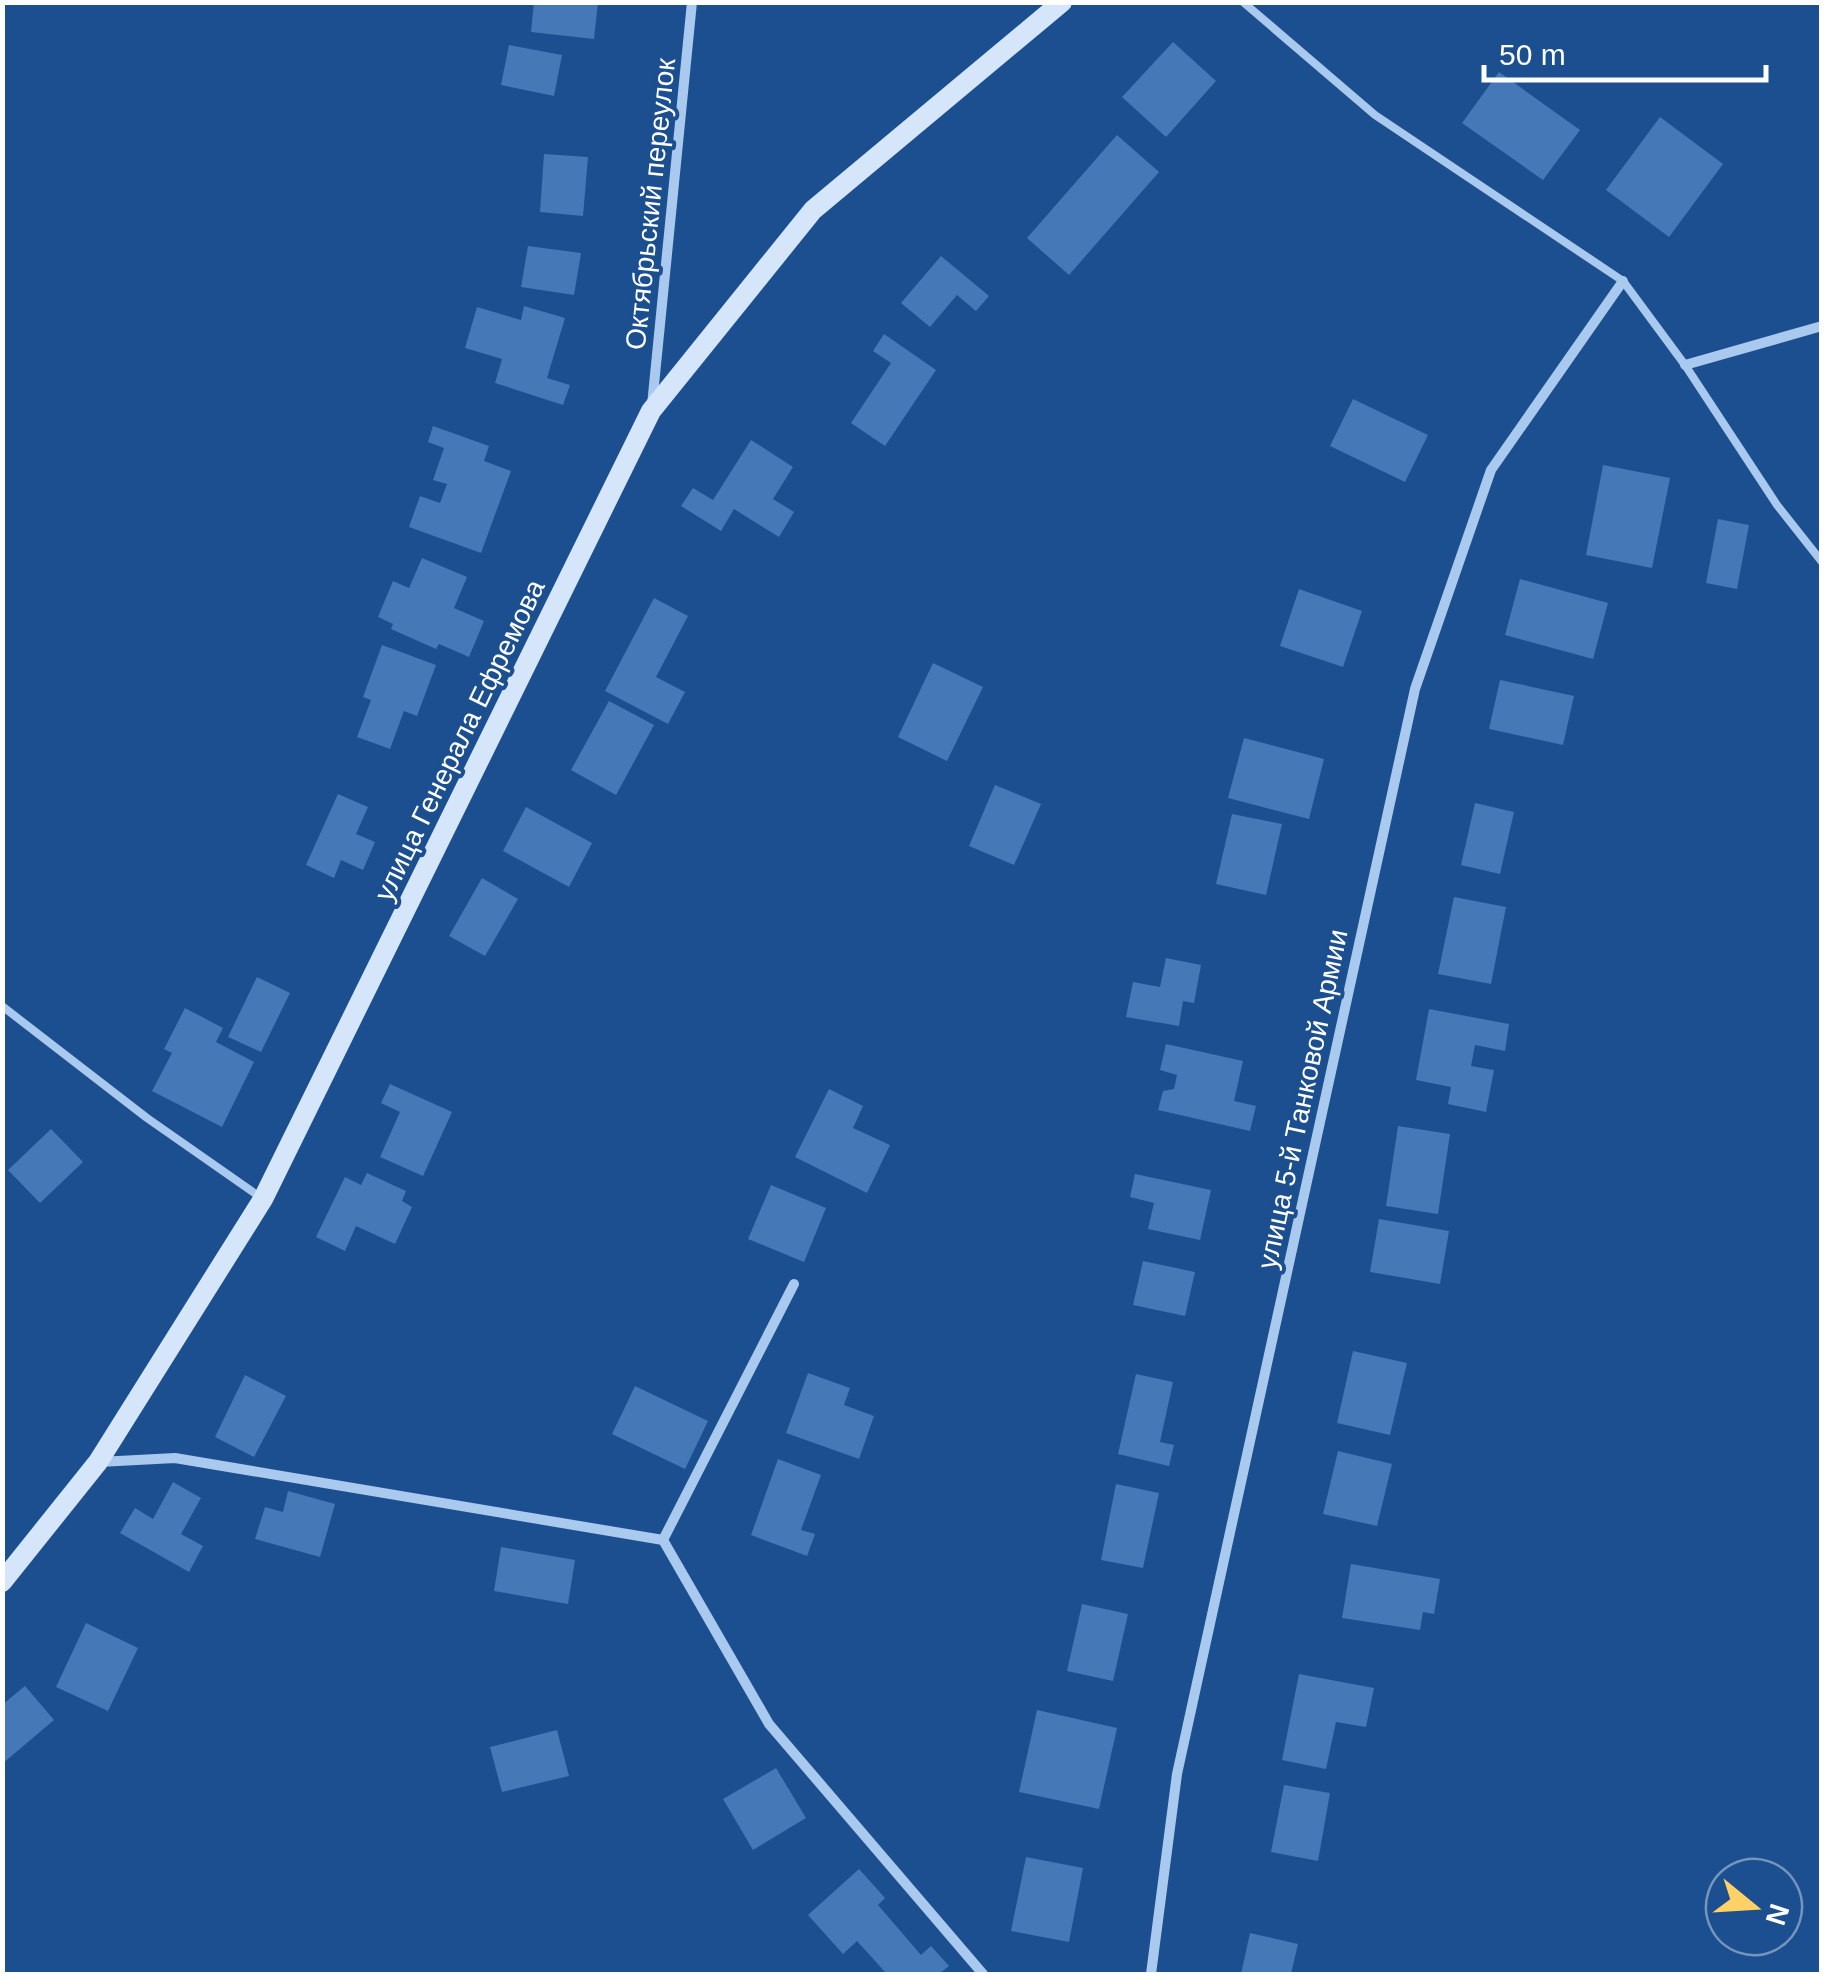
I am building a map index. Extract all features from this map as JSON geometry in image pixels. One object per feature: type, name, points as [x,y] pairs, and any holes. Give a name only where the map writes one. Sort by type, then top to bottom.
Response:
[{"type":"street","name":"Октябрьский переулок","points":[[651,411],[692,2]]},
{"type":"street","name":"улица Генерала Ефремова","points":[[2,1582],[98,1462],[264,1199],[651,411],[813,210],[1062,2]]},
{"type":"street","name":"улица 5-й Танковой Армии","points":[[1151,1974],[1177,1774],[1415,688],[1491,470],[1623,280]]},
{"type":"street","points":[[1684,365],[1822,326]]},
{"type":"street","points":[[662,1540],[794,1284]]},
{"type":"street","points":[[98,1462],[175,1458],[662,1540]]},
{"type":"street","points":[[662,1540],[769,1724],[982,1974]]},
{"type":"lane","points":[[1243,2],[1375,115],[1623,280],[1777,505],[1822,562]]},
{"type":"lane","points":[[2,1006],[148,1118],[264,1199]]},
{"type":"building","points":[[534,2],[598,2],[594,39],[531,32]]},
{"type":"building","points":[[1173,42],[1216,81],[1166,137],[1122,97]]},
{"type":"building","points":[[509,45],[562,55],[554,96],[501,85]]},
{"type":"building","points":[[1499,72],[1580,130],[1543,180],[1462,123]]},
{"type":"building","points":[[1660,117],[1723,164],[1669,237],[1606,190]]},
{"type":"building","points":[[1117,135],[1159,172],[1069,275],[1027,238]]},
{"type":"building","points":[[544,154],[588,157],[583,216],[540,212]]},
{"type":"building","points":[[528,246],[581,253],[574,295],[521,287]]},
{"type":"building","points":[[941,256],[989,296],[976,311],[957,295],[930,327],[901,303]]},
{"type":"building","points":[[524,306],[565,318],[547,378],[570,385],[563,405],[495,383],[502,359],[465,348],[477,307],[521,320]]},
{"type":"building","points":[[884,334],[936,370],[885,446],[851,423],[891,363],[873,351]]},
{"type":"building","points":[[1353,399],[1428,435],[1405,482],[1330,446]]},
{"type":"building","points":[[433,426],[489,446],[484,461],[511,471],[481,553],[409,527],[420,496],[440,503],[447,484],[433,480],[444,448],[428,442]]},
{"type":"building","points":[[751,440],[793,467],[773,499],[794,512],[779,537],[734,509],[721,531],[681,506],[693,488],[713,500]]},
{"type":"building","points":[[1603,465],[1670,478],[1652,568],[1586,555]]},
{"type":"building","points":[[1718,519],[1749,525],[1737,589],[1706,583]]},
{"type":"building","points":[[422,558],[467,577],[454,608],[484,621],[469,657],[439,644],[436,649],[391,629],[393,624],[378,617],[393,581],[409,588]]},
{"type":"building","points":[[1520,579],[1608,603],[1593,659],[1505,635]]},
{"type":"building","points":[[1299,589],[1362,611],[1343,667],[1280,646]]},
{"type":"building","points":[[654,598],[688,616],[656,677],[685,692],[668,724],[605,691]]},
{"type":"building","points":[[382,645],[436,665],[417,716],[404,711],[390,749],[357,737],[371,700],[363,697]]},
{"type":"building","points":[[933,663],[983,687],[947,761],[898,737]]},
{"type":"building","points":[[1500,680],[1574,696],[1563,745],[1489,729]]},
{"type":"building","points":[[609,701],[654,725],[616,795],[571,770]]},
{"type":"building","points":[[1244,738],[1324,759],[1309,819],[1228,798]]},
{"type":"building","points":[[995,785],[1041,804],[1014,865],[969,846]]},
{"type":"building","points":[[338,794],[368,807],[356,834],[375,842],[363,870],[341,860],[334,878],[306,865]]},
{"type":"building","points":[[1475,803],[1514,812],[1500,874],[1461,865]]},
{"type":"building","points":[[526,807],[592,843],[569,887],[503,851]]},
{"type":"building","points":[[1232,814],[1282,824],[1266,895],[1216,884]]},
{"type":"building","points":[[482,878],[518,899],[485,956],[449,936]]},
{"type":"building","points":[[1454,897],[1506,907],[1491,984],[1438,974]]},
{"type":"building","points":[[1166,958],[1201,965],[1194,1003],[1183,1001],[1179,1026],[1126,1017],[1133,982],[1160,987]]},
{"type":"building","points":[[257,977],[290,993],[261,1052],[228,1037]]},
{"type":"building","points":[[185,1008],[223,1028],[216,1042],[254,1062],[222,1127],[152,1091],[172,1053],[164,1049]]},
{"type":"building","points":[[1429,1009],[1509,1024],[1505,1051],[1475,1045],[1471,1066],[1494,1070],[1486,1112],[1448,1104],[1451,1087],[1416,1080]]},
{"type":"building","points":[[1166,1044],[1243,1061],[1234,1101],[1256,1106],[1250,1131],[1158,1110],[1163,1091],[1174,1089],[1177,1075],[1160,1070]]},
{"type":"building","points":[[390,1084],[452,1112],[423,1176],[380,1157],[400,1112],[381,1103]]},
{"type":"building","points":[[829,1089],[863,1106],[853,1128],[890,1145],[867,1193],[795,1157]]},
{"type":"building","points":[[1398,1126],[1450,1134],[1438,1214],[1386,1206]]},
{"type":"building","points":[[51,1129],[83,1162],[40,1203],[8,1170]]},
{"type":"building","points":[[367,1173],[406,1191],[402,1201],[412,1207],[395,1244],[356,1226],[345,1251],[316,1237],[345,1177],[361,1185]]},
{"type":"building","points":[[1135,1174],[1211,1190],[1200,1240],[1148,1229],[1154,1203],[1130,1197]]},
{"type":"building","points":[[771,1185],[826,1208],[804,1262],[748,1239]]},
{"type":"building","points":[[1379,1219],[1449,1231],[1440,1284],[1370,1272]]},
{"type":"building","points":[[1143,1261],[1195,1272],[1185,1316],[1133,1305]]},
{"type":"building","points":[[1353,1351],[1407,1363],[1390,1435],[1337,1423]]},
{"type":"building","points":[[808,1373],[850,1388],[844,1405],[874,1416],[859,1459],[786,1433]]},
{"type":"building","points":[[1136,1374],[1173,1382],[1160,1442],[1174,1445],[1169,1466],[1118,1454]]},
{"type":"building","points":[[245,1375],[286,1396],[254,1457],[215,1437]]},
{"type":"building","points":[[635,1386],[708,1421],[685,1469],[612,1434]]},
{"type":"building","points":[[1338,1451],[1392,1464],[1377,1526],[1323,1514]]},
{"type":"building","points":[[778,1459],[821,1475],[801,1530],[815,1534],[807,1556],[751,1535]]},
{"type":"building","points":[[173,1482],[201,1498],[181,1534],[203,1546],[189,1572],[120,1533],[135,1508],[153,1519]]},
{"type":"building","points":[[1116,1484],[1159,1493],[1143,1568],[1101,1560]]},
{"type":"building","points":[[288,1491],[335,1504],[320,1557],[255,1539],[265,1507],[283,1512]]},
{"type":"building","points":[[501,1547],[575,1560],[568,1604],[494,1591]]},
{"type":"building","points":[[1351,1564],[1440,1579],[1434,1614],[1423,1612],[1420,1630],[1342,1618]]},
{"type":"building","points":[[1082,1604],[1128,1614],[1113,1681],[1067,1671]]},
{"type":"building","points":[[86,1623],[138,1648],[108,1711],[56,1687]]},
{"type":"building","points":[[1299,1674],[1374,1688],[1366,1727],[1336,1722],[1326,1769],[1282,1760]]},
{"type":"building","points":[[25,1686],[54,1720],[2,1764],[2,1705]]},
{"type":"building","points":[[1037,1710],[1117,1728],[1099,1809],[1019,1792]]},
{"type":"building","points":[[557,1730],[569,1776],[502,1792],[490,1747]]},
{"type":"building","points":[[776,1768],[806,1818],[753,1850],[723,1799]]},
{"type":"building","points":[[1284,1785],[1330,1793],[1318,1861],[1271,1852]]},
{"type":"building","points":[[1026,1857],[1083,1868],[1069,1942],[1011,1931]]},
{"type":"building","points":[[859,1869],[885,1898],[878,1905],[921,1955],[931,1946],[949,1966],[939,1974],[882,1974],[885,1972],[857,1941],[843,1954],[808,1915]]},
{"type":"building","points":[[1250,1933],[1298,1944],[1291,1974],[1241,1974]]}]
